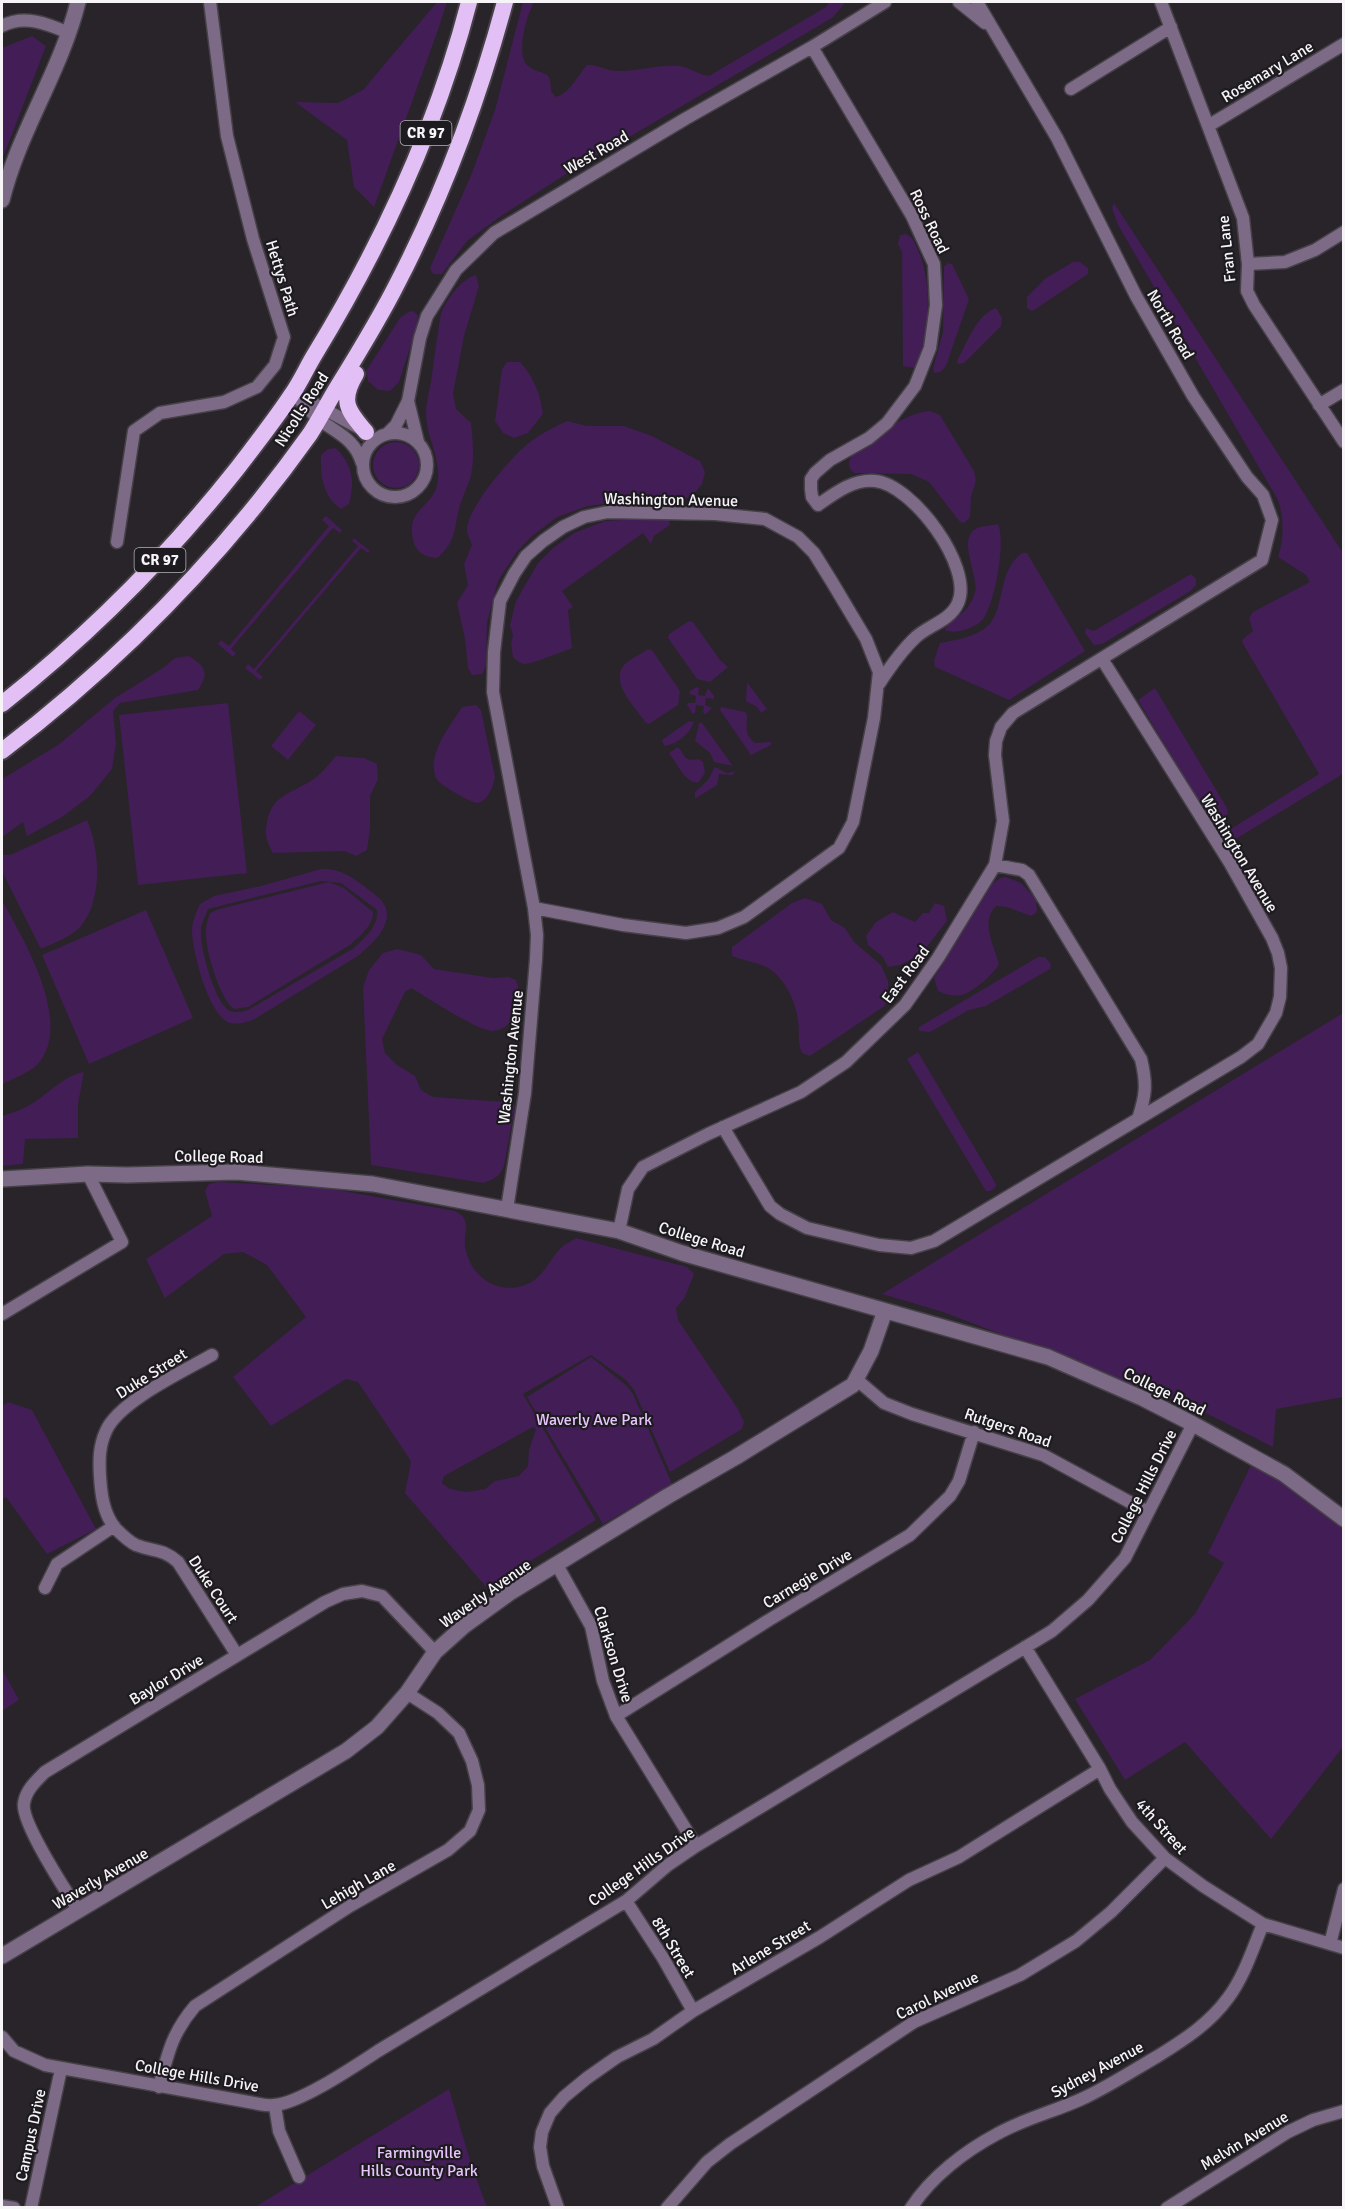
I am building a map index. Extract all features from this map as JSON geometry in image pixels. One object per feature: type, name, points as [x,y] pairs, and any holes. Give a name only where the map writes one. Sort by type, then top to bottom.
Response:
[{"type":"highway","name":"Nicolls Road","points":[[2,704],[86,632],[171,548],[236,470],[293,393],[357,281],[400,195],[446,80],[469,2]]},
{"type":"highway","name":"Nicolls Road","points":[[2,752],[108,663],[187,586],[260,500],[311,432],[379,317],[439,196],[483,77],[505,2]]},
{"type":"highway","points":[[366,432],[351,414],[347,393],[396,305],[419,238]]},
{"type":"street","points":[[2,200],[22,138],[69,33],[78,2]]},
{"type":"street","name":"Hettys Path","points":[[117,542],[134,431],[160,413],[224,402],[257,387],[275,365],[284,337],[253,239],[227,135],[210,2]]},
{"type":"street","name":"West Road","points":[[386,434],[396,425],[408,401],[420,338],[427,316],[456,270],[494,233],[887,2]]},
{"type":"street","name":"North Road","points":[[959,2],[993,30]]},
{"type":"street","name":"North Road","points":[[977,2],[1057,138],[1136,296],[1193,396],[1247,477],[1263,495],[1272,520],[1262,560],[1102,658]]},
{"type":"street","name":"Fran Lane","points":[[1161,2],[1243,218],[1248,264],[1248,291],[1254,305],[1344,442]]},
{"type":"street","points":[[2,26],[21,21],[42,22],[69,33]]},
{"type":"street","points":[[1071,89],[1171,27]]},
{"type":"street","name":"Rosemary Lane","points":[[1208,126],[1344,44]]},
{"type":"street","name":"Ross Road","points":[[812,47],[912,216],[934,264],[936,305],[930,348],[915,386],[887,423],[869,438],[831,460],[814,473],[811,479],[812,498],[818,505]]},
{"type":"street","points":[[1248,264],[1285,262],[1315,250],[1344,232]]},
{"type":"street","points":[[1319,405],[1344,390]]},
{"type":"street","points":[[293,393],[322,413],[353,444],[359,451],[369,483],[384,495],[403,496],[419,486],[427,468],[427,459],[418,442],[403,433],[366,432],[322,413]]},
{"type":"street","name":"West Road","points":[[408,401],[418,442]]},
{"type":"street","points":[[363,466],[371,443],[386,434]]},
{"type":"street","name":"Washington Avenue","points":[[818,505],[853,484],[876,481],[890,484],[906,495],[933,527],[946,544],[959,572],[961,591],[958,604],[948,616],[917,636],[893,662],[878,685]]},
{"type":"street","name":"Washington Avenue","points":[[507,1209],[526,1077],[536,947],[534,908],[493,692],[494,652],[500,601],[526,556],[543,541],[563,527],[584,518],[608,512],[715,514],[765,519],[798,537],[814,553],[866,639],[878,664],[878,685],[853,822],[838,849],[744,917],[718,928],[686,933],[623,925],[534,908]]},
{"type":"street","name":"Washington Avenue","points":[[723,1127],[770,1206],[780,1214],[807,1228],[879,1245],[911,1248],[934,1241],[1241,1057],[1258,1044],[1276,1013],[1282,983],[1278,953],[1272,938],[1230,863],[1102,658]]},
{"type":"street","name":"East Road","points":[[619,1231],[628,1189],[643,1167],[723,1127],[801,1092],[846,1062],[900,1010],[938,958],[995,865],[1003,822],[995,755],[996,741],[1001,727],[1013,713],[1102,658]]},
{"type":"street","points":[[995,865],[1022,870],[1029,875],[1141,1059],[1146,1080],[1145,1097],[1138,1119]]},
{"type":"street","name":"College Road","points":[[2,1179],[88,1174],[247,1173],[373,1184],[619,1231],[682,1253],[1048,1357],[1125,1390],[1193,1424],[1284,1474],[1344,1519]]},
{"type":"street","points":[[2,1314],[122,1242],[88,1174]]},
{"type":"street","name":"Waverly Avenue","points":[[2,1956],[346,1751],[377,1727],[407,1693],[435,1652],[464,1626],[557,1564],[852,1386],[871,1351],[885,1311]]},
{"type":"street","name":"Duke Street","points":[[114,1526],[107,1513],[101,1489],[100,1453],[106,1429],[127,1404],[212,1355]]},
{"type":"street","name":"Rutgers Road","points":[[856,1379],[884,1403],[1043,1455],[1148,1512]]},
{"type":"street","name":"College Hills Drive","points":[[2,2037],[14,2051],[45,2065],[61,2069],[275,2106],[302,2096],[344,2074],[626,1900],[668,1865],[696,1846],[958,1685],[1052,1631],[1088,1600],[1125,1558],[1193,1424]]},
{"type":"street","name":"Carnegie Drive","points":[[616,1716],[769,1620],[910,1536],[950,1496],[958,1481],[974,1432]]},
{"type":"street","points":[[45,1588],[57,1564],[114,1526]]},
{"type":"street","name":"Duke Court","points":[[114,1526],[134,1545],[164,1552],[178,1562],[237,1655]]},
{"type":"street","name":"Clarkson Drive","points":[[557,1564],[591,1626],[603,1681],[616,1716],[696,1846]]},
{"type":"street","name":"Baylor Drive","points":[[79,1911],[26,1820],[24,1802],[28,1790],[45,1772],[325,1602],[343,1594],[362,1591],[382,1596],[435,1652]]},
{"type":"street","name":"4th Street","points":[[1025,1647],[1110,1789],[1132,1822],[1165,1858],[1203,1886],[1263,1924],[1344,1948]]},
{"type":"street","name":"Lehigh Lane","points":[[159,2087],[171,2043],[181,2023],[195,2006],[350,1906],[448,1850],[470,1831],[479,1810],[478,1785],[472,1761],[459,1733],[438,1713],[407,1693]]},
{"type":"street","name":"Arlene Street","points":[[558,2208],[543,2166],[540,2147],[542,2132],[550,2113],[564,2097],[587,2078],[820,1937],[909,1880],[959,1857],[1100,1769]]},
{"type":"street","name":"Carol Avenue","points":[[667,2208],[707,2162],[730,2144],[914,2022],[1020,1975],[1076,1941],[1111,1912],[1165,1858]]},
{"type":"street","points":[[1330,1944],[1344,1889]]},
{"type":"street","name":"8th Street","points":[[626,1900],[663,1958],[693,2012]]},
{"type":"street","name":"Sydney Avenue","points":[[911,2208],[920,2193],[973,2148],[998,2133],[1086,2097],[1111,2084],[1203,2026],[1229,1998],[1263,1924]]},
{"type":"street","name":"Campus Drive","points":[[31,2208],[61,2069]]},
{"type":"street","points":[[275,2106],[279,2131],[299,2177]]},
{"type":"street","name":"Melvin Avenue","points":[[1167,2208],[1288,2132],[1313,2120],[1344,2111]]},
{"type":"street","points":[[2,2206],[14,2208]]},
{"type":"green space","points":[[437,2],[447,2],[374,207],[354,187],[347,140],[295,102],[338,103],[363,90]]},
{"type":"green space","points":[[523,2],[534,2],[528,16],[522,44],[524,61],[533,69],[548,75],[551,91],[556,97],[570,88],[587,65],[618,71],[679,66],[709,76],[826,7],[829,2],[846,2],[832,18],[566,174],[501,216],[467,241],[442,274],[433,274],[430,268],[472,173],[495,110]]},
{"type":"green space","points":[[32,36],[46,46],[2,160],[2,48]]},
{"type":"green space","points":[[1114,203],[1343,553],[1343,774],[1234,840],[1227,838],[1226,832],[1319,774],[1242,642],[1253,631],[1249,618],[1253,612],[1310,582],[1306,575],[1278,557],[1282,528],[1278,500],[1118,225],[1112,208]]},
{"type":"green space","points":[[906,234],[912,238],[921,256],[928,292],[926,333],[915,368],[903,366],[902,252],[898,244],[900,235]]},
{"type":"green space","points":[[1073,262],[1080,262],[1088,268],[1088,274],[1032,311],[1027,308],[1027,297],[1046,278]]},
{"type":"green space","points":[[948,263],[952,264],[969,299],[946,366],[940,372],[934,373],[933,368],[943,332],[944,267]]},
{"type":"green space","points":[[476,275],[479,286],[464,336],[453,394],[456,409],[471,423],[473,465],[451,540],[437,558],[422,554],[416,548],[412,525],[417,513],[431,498],[437,486],[438,468],[427,423],[427,402],[441,313],[460,285]]},
{"type":"green space","points":[[996,308],[1002,318],[1001,326],[964,363],[958,364],[957,361],[968,338],[978,323]]},
{"type":"green space","points":[[413,311],[418,315],[417,326],[399,382],[390,391],[378,390],[368,381],[366,371],[400,318]]},
{"type":"green space","points":[[507,362],[520,362],[529,373],[538,393],[543,414],[528,433],[514,438],[503,433],[495,421],[502,369]]},
{"type":"green space","points":[[930,411],[940,415],[974,471],[976,481],[971,497],[970,517],[964,523],[960,522],[929,482],[911,474],[854,473],[849,467],[852,455],[888,428],[909,417]]},
{"type":"green space","points":[[567,421],[587,426],[624,426],[652,436],[700,461],[705,472],[702,484],[692,496],[672,505],[618,502],[588,506],[557,517],[531,537],[516,553],[498,581],[487,623],[486,666],[482,674],[472,675],[468,668],[465,639],[457,603],[468,585],[464,564],[472,545],[467,532],[468,522],[481,497],[512,459],[548,430]]},
{"type":"green space","points":[[396,442],[412,449],[419,465],[412,481],[396,488],[380,481],[373,465],[380,449]]},
{"type":"green space","points":[[336,448],[346,461],[352,481],[349,504],[341,509],[326,492],[321,471],[321,455],[328,449]]},
{"type":"green space","points":[[326,516],[342,530],[340,533],[333,528],[231,649],[236,653],[233,657],[218,644],[221,640],[229,646],[329,526],[322,520]]},
{"type":"green space","points":[[669,517],[670,525],[654,536],[651,544],[643,533],[562,591],[573,607],[568,610],[572,648],[526,664],[513,657],[511,644],[513,635],[510,625],[516,601],[538,563],[553,548],[574,533],[605,521]]},
{"type":"green space","points":[[998,524],[1001,544],[998,572],[992,600],[983,619],[971,628],[954,632],[945,630],[967,608],[975,592],[968,546],[972,531]]},
{"type":"green space","points":[[354,538],[370,551],[368,553],[361,548],[256,671],[263,677],[260,680],[245,668],[248,664],[254,669],[358,546],[352,541]]},
{"type":"green space","points":[[1022,553],[1027,553],[1085,651],[1009,700],[935,667],[934,661],[940,643],[974,635],[991,622],[996,613],[1008,571]]},
{"type":"green space","points":[[1191,574],[1196,579],[1196,585],[1189,592],[1102,644],[1094,645],[1085,633],[1086,628],[1094,631]]},
{"type":"green space","points":[[689,621],[693,622],[720,660],[728,667],[710,682],[697,679],[668,638],[669,634]]},
{"type":"green space","points":[[648,649],[652,650],[680,691],[678,705],[649,724],[626,696],[620,680],[620,672],[624,665]]},
{"type":"green space","points":[[189,656],[204,670],[204,679],[198,690],[120,703],[113,711],[116,743],[112,769],[90,796],[62,817],[27,836],[23,822],[2,837],[2,779],[58,745],[115,698],[175,658]]},
{"type":"green space","points":[[747,682],[767,709],[761,713],[757,707],[746,701]]},
{"type":"green space","points":[[696,687],[699,688],[698,695],[705,696],[708,688],[714,696],[714,699],[706,698],[705,705],[712,708],[706,714],[703,713],[704,706],[696,705],[695,713],[692,713],[687,705],[695,703],[696,696],[689,694]]},
{"type":"green space","points":[[1155,688],[1227,808],[1228,813],[1224,819],[1219,821],[1208,817],[1138,700]]},
{"type":"green space","points":[[228,703],[247,873],[138,885],[119,715]]},
{"type":"green space","points":[[476,705],[481,710],[495,777],[488,796],[478,803],[444,786],[437,780],[434,771],[439,745],[462,707]]},
{"type":"green space","points":[[721,707],[745,712],[747,730],[751,740],[755,743],[771,742],[771,745],[751,755],[720,710]]},
{"type":"green space","points":[[299,711],[316,725],[288,760],[271,746]]},
{"type":"green space","points":[[689,721],[694,722],[686,735],[664,746],[662,740]]},
{"type":"green space","points":[[699,723],[702,723],[733,766],[714,762],[710,753],[695,741]]},
{"type":"green space","points":[[678,747],[687,759],[699,759],[703,762],[705,773],[698,783],[685,776],[669,753]]},
{"type":"green space","points":[[336,756],[364,758],[377,764],[378,779],[370,796],[370,829],[367,850],[356,856],[344,851],[273,853],[266,831],[269,813],[273,806],[282,797],[317,777]]},
{"type":"green space","points":[[715,767],[727,773],[736,771],[732,775],[719,774],[717,785],[695,799],[695,792],[708,780]]},
{"type":"green space","points":[[87,820],[97,859],[93,903],[88,915],[77,930],[41,949],[2,871],[2,855],[10,855]]},
{"type":"green space","points":[[321,869],[339,871],[359,882],[378,897],[386,909],[387,917],[376,939],[358,956],[253,1020],[230,1023],[222,1018],[215,1009],[203,982],[193,940],[194,917],[200,904],[214,896],[261,886]],"holes":[[[321,881],[341,883],[377,910],[376,921],[366,936],[354,948],[248,1010],[240,1012],[228,1010],[217,994],[201,939],[201,929],[208,909]]]},
{"type":"green space","points":[[1006,877],[1021,883],[1036,899],[1037,912],[1031,916],[1007,907],[996,906],[991,912],[989,926],[999,964],[977,987],[967,993],[956,996],[938,991],[934,978],[992,884]]},
{"type":"green space","points":[[329,882],[344,888],[373,912],[368,926],[350,945],[248,1007],[234,1009],[219,986],[209,954],[206,931],[210,913]]},
{"type":"green space","points":[[805,898],[822,904],[831,920],[845,928],[854,942],[881,965],[888,981],[889,1000],[883,1007],[810,1056],[802,1053],[800,1049],[797,1013],[783,982],[764,966],[732,956],[732,947],[792,903]]},
{"type":"green space","points":[[2,900],[22,936],[41,981],[48,1004],[51,1026],[48,1046],[38,1064],[2,1084]]},
{"type":"green space","points":[[935,903],[944,906],[947,921],[916,957],[900,965],[888,967],[883,957],[868,945],[866,936],[876,922],[893,912],[915,922],[923,913],[929,913]]},
{"type":"green space","points":[[146,910],[193,1018],[89,1064],[42,955]]},
{"type":"green space","points":[[397,949],[421,955],[434,969],[493,978],[509,977],[516,980],[518,984],[518,1002],[511,1021],[506,1026],[493,1031],[476,1026],[411,988],[405,992],[382,1039],[385,1053],[397,1065],[415,1076],[421,1090],[433,1097],[505,1102],[515,1105],[504,1166],[498,1175],[487,1182],[371,1165],[363,987],[369,970],[383,953]]},
{"type":"green space","points":[[1038,957],[1045,957],[1051,964],[1050,969],[986,1006],[969,1010],[930,1032],[919,1031],[919,1027]]},
{"type":"green space","points":[[1343,1013],[1343,1397],[1276,1409],[1273,1447],[1200,1410],[943,1312],[882,1294]]},
{"type":"green space","points":[[918,1052],[996,1184],[995,1188],[990,1191],[986,1191],[907,1059]]},
{"type":"green space","points":[[84,1072],[78,1104],[78,1138],[25,1139],[23,1164],[2,1166],[2,1116],[28,1106],[64,1080]]},
{"type":"green space","points":[[218,1182],[326,1188],[455,1211],[461,1214],[466,1222],[465,1247],[472,1266],[485,1280],[502,1287],[522,1286],[536,1279],[564,1245],[576,1238],[687,1267],[694,1274],[684,1299],[676,1308],[678,1320],[738,1409],[744,1422],[742,1429],[670,1472],[634,1390],[626,1380],[591,1355],[523,1394],[596,1520],[487,1588],[405,1493],[411,1461],[358,1382],[346,1379],[271,1426],[233,1377],[306,1317],[267,1265],[243,1252],[224,1254],[165,1298],[146,1259],[212,1216],[205,1191],[209,1184]],"holes":[[[533,1427],[536,1429],[529,1450],[528,1466],[519,1476],[495,1481],[485,1489],[467,1492],[450,1489],[442,1483],[444,1476]]]},
{"type":"green space","name":"Waverly Ave Park","points":[[591,1357],[627,1386],[633,1394],[672,1484],[603,1524],[527,1397]]},
{"type":"green space","points":[[8,1402],[32,1410],[96,1529],[47,1554],[6,1497],[2,1500],[2,1406]]},
{"type":"green space","points":[[1252,1463],[1293,1487],[1343,1526],[1343,1747],[1271,1839],[1185,1742],[1125,1780],[1075,1699],[1150,1660],[1195,1614],[1224,1563],[1208,1553]]},
{"type":"green space","points":[[2,1669],[19,1700],[2,1711]]},
{"type":"green space","name":"Farmingville Hills County Park","points":[[449,2089],[472,2167],[487,2207],[253,2208]]}]
